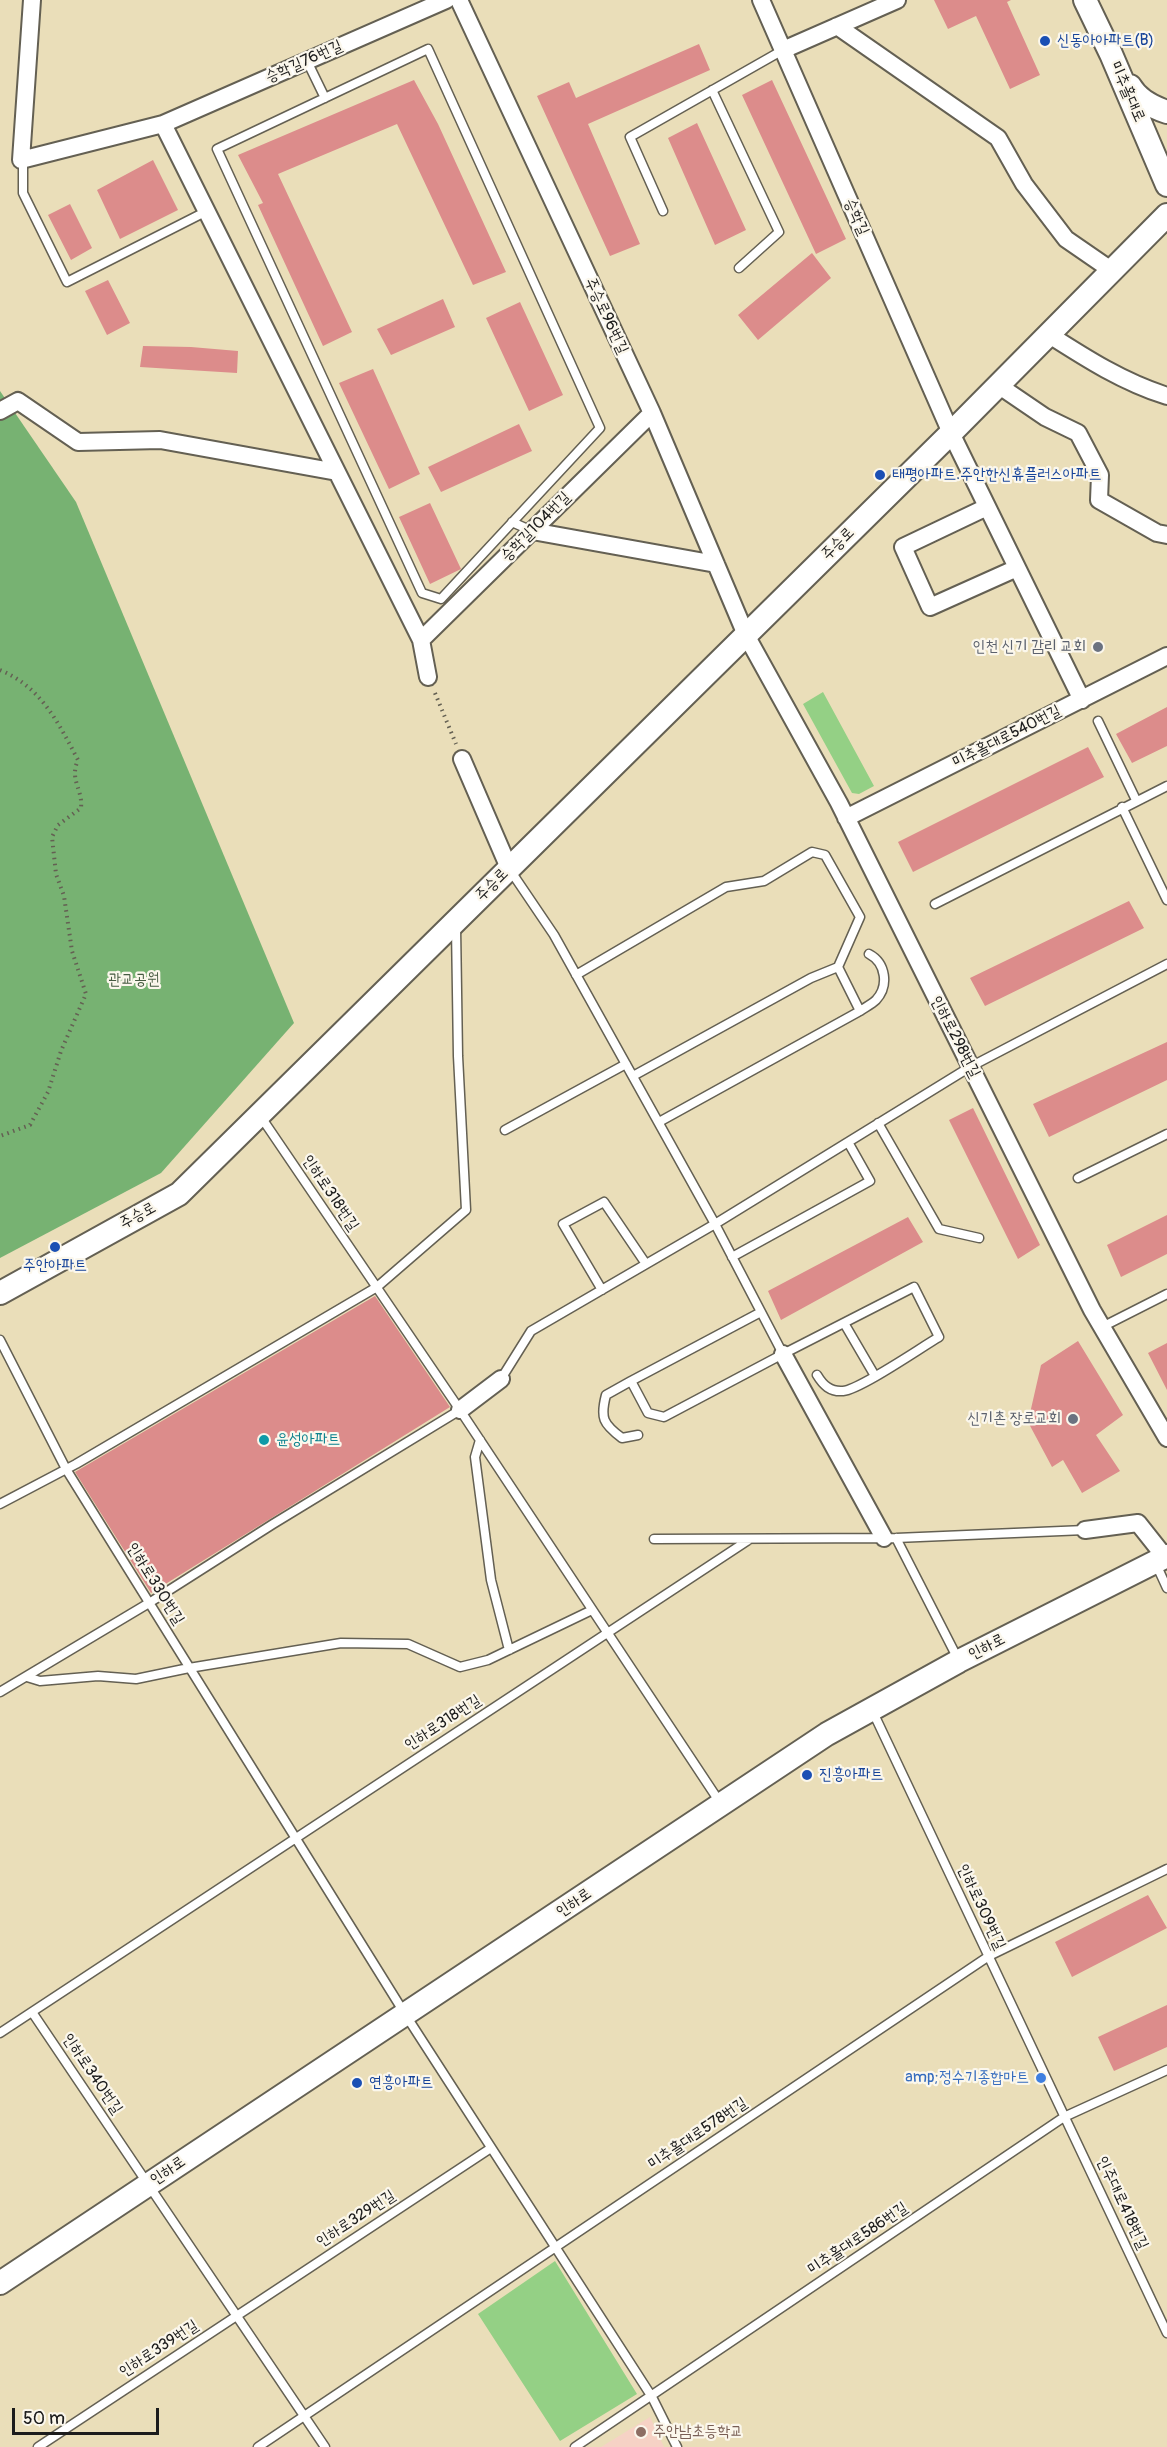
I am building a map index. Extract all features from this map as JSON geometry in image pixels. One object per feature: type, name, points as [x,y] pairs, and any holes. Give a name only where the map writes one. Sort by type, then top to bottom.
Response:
[{"type":"street","points":[[23,160],[21,160],[32,0]]},
{"type":"street","name":"승학길76번길","points":[[23,160],[163,124],[446,0]]},
{"type":"street","name":"주승로96번길","points":[[459,0],[652,413],[746,635]]},
{"type":"street","name":"승학길","points":[[761,0],[951,433]]},
{"type":"street","points":[[783,50],[897,0]]},
{"type":"street","name":"미추홀대로","points":[[1085,0],[1111,54],[1167,185]]},
{"type":"street","points":[[837,26],[998,138],[1024,184],[1066,239],[1111,270]]},
{"type":"street","points":[[1111,54],[1134,92],[1151,106],[1167,112]]},
{"type":"street","points":[[163,124],[421,640],[428,677]]},
{"type":"street","name":"주승로","points":[[0,1293],[179,1194],[951,433],[1167,215]]},
{"type":"street","points":[[1048,334],[1096,365],[1137,386],[1167,396]]},
{"type":"street","points":[[998,385],[1045,417],[1078,433],[1100,475],[1099,500],[1157,533],[1167,535]]},
{"type":"street","points":[[0,411],[18,401],[78,442],[160,440],[337,472]]},
{"type":"street","name":"승학길104번길","points":[[421,640],[652,413]]},
{"type":"street","points":[[951,433],[1082,700]]},
{"type":"street","points":[[987,507],[903,547],[930,607],[1017,568]]},
{"type":"street","points":[[532,531],[716,564]]},
{"type":"street","name":"인하로298번길","points":[[746,635],[846,818],[1102,1327],[1167,1438]]},
{"type":"street","name":"미추홀대로540번길","points":[[846,818],[1167,656]]},
{"type":"street","points":[[462,759],[509,868]]},
{"type":"street","points":[[783,1354],[890,1538]]},
{"type":"street","points":[[460,1410],[501,1379]]},
{"type":"street","points":[[1085,1530],[1138,1523],[1162,1559]]},
{"type":"street","name":"인하로","points":[[0,2283],[827,1734],[959,1661],[1162,1559]]},
{"type":"lane","points":[[429,49],[600,428],[512,522],[441,599],[422,594],[217,149],[429,49]]},
{"type":"lane","points":[[663,211],[630,137],[783,50]]},
{"type":"lane","points":[[307,61],[325,98]]},
{"type":"lane","points":[[712,90],[779,232],[739,268]]},
{"type":"lane","points":[[23,160],[23,193],[67,282],[207,211]]},
{"type":"lane","points":[[512,522],[532,531]]},
{"type":"lane","points":[[1098,721],[1136,800]]},
{"type":"lane","points":[[935,904],[1167,786]]},
{"type":"lane","points":[[1122,807],[1167,900]]},
{"type":"lane","points":[[576,975],[726,887],[764,881],[812,852],[825,855],[860,917],[838,967],[811,978],[633,1076]]},
{"type":"lane","points":[[509,868],[554,935],[715,1224],[783,1354]]},
{"type":"lane","points":[[0,1504],[66,1469],[377,1287],[466,1210],[458,1056],[456,921]]},
{"type":"lane","points":[[659,1122],[877,1000],[884,984],[884,970],[878,959],[869,954]]},
{"type":"lane","points":[[501,1379],[531,1331],[715,1224],[970,1067],[1167,964]]},
{"type":"lane","points":[[838,967],[860,1011]]},
{"type":"lane","points":[[505,1130],[626,1064]]},
{"type":"lane","name":"인하로318번길","points":[[259,1115],[460,1410],[721,1805]]},
{"type":"lane","points":[[878,1123],[939,1230],[979,1238]]},
{"type":"lane","points":[[1078,1178],[1167,1134]]},
{"type":"lane","points":[[732,1257],[870,1181],[848,1142]]},
{"type":"lane","points":[[602,1290],[563,1224],[604,1202],[646,1264]]},
{"type":"lane","points":[[631,1381],[648,1413],[664,1417],[914,1287],[939,1337],[875,1376],[844,1391],[828,1388],[822,1384],[817,1375]]},
{"type":"lane","points":[[1102,1327],[1167,1294]]},
{"type":"lane","points":[[638,1435],[622,1438],[608,1428],[602,1412],[606,1395],[761,1312]]},
{"type":"lane","points":[[844,1323],[875,1376]]},
{"type":"lane","name":"인하로330번길","points":[[0,1340],[66,1469],[405,2014]]},
{"type":"lane","points":[[0,1692],[149,1603],[460,1410]]},
{"type":"lane","points":[[480,1440],[475,1457],[490,1569],[509,1650]]},
{"type":"lane","points":[[654,1539],[890,1538],[1085,1530]]},
{"type":"lane","points":[[890,1538],[959,1661]]},
{"type":"lane","name":"인하로318번길","points":[[296,1838],[750,1539]]},
{"type":"lane","points":[[1162,1559],[1167,1588]]},
{"type":"lane","points":[[27,1677],[40,1681],[98,1676],[136,1679],[341,1643],[408,1644],[460,1667],[488,1660],[592,1610]]},
{"type":"lane","name":"인하로309번길","points":[[871,1710],[1064,2117]]},
{"type":"lane","points":[[0,2033],[296,1838]]},
{"type":"lane","name":"미추홀대로578번길","points":[[258,2447],[988,1957],[1167,1869]]},
{"type":"lane","name":"인하로340번길","points":[[32,2012],[148,2184]]},
{"type":"lane","points":[[405,2014],[652,2397],[677,2447]]},
{"type":"lane","name":"미추홀대로586번길","points":[[575,2447],[1064,2117],[1167,2070]]},
{"type":"lane","name":"인주대로418번길","points":[[1064,2117],[1167,2333]]},
{"type":"lane","name":"인하로329번길","points":[[237,2316],[491,2148]]},
{"type":"lane","points":[[148,2184],[325,2447]]},
{"type":"lane","name":"인하로339번길","points":[[38,2447],[237,2316]]},
{"type":"path","points":[[0,670],[26,683],[39,695],[63,730],[78,760],[74,780],[82,796],[81,808],[58,825],[52,837],[56,874],[64,896],[72,951],[86,994],[61,1051],[48,1092],[30,1125],[0,1136]]},
{"type":"path","points":[[428,677],[462,759]]},
{"type":"shaded area","name":"주안남초등학교","points":[[650,2417],[664,2447],[601,2447]]},
{"type":"green space","name":"관교공원","points":[[0,391],[76,502],[294,1023],[161,1173],[0,1258]]},
{"type":"green space","points":[[823,692],[874,786],[859,794],[852,793],[803,704]]},
{"type":"green space","points":[[555,2261],[637,2394],[560,2441],[478,2314]]},
{"type":"building","points":[[934,0],[1011,0],[1007,2],[1040,75],[1010,89],[976,16],[948,29]]},
{"type":"building","points":[[699,44],[710,70],[588,124],[640,244],[610,256],[537,96],[569,82],[576,98]]},
{"type":"building","points":[[414,80],[438,124],[506,272],[473,285],[397,124],[278,174],[352,332],[323,346],[258,205],[263,203],[238,155]]},
{"type":"building","points":[[772,80],[846,239],[816,254],[742,95]]},
{"type":"building","points":[[697,123],[746,230],[715,245],[668,138]]},
{"type":"building","points":[[153,160],[178,210],[120,239],[97,190]]},
{"type":"building","points":[[70,204],[92,248],[71,260],[48,215]]},
{"type":"building","points":[[812,253],[831,278],[758,340],[738,315]]},
{"type":"building","points":[[108,280],[130,323],[107,335],[85,291]]},
{"type":"building","points":[[443,299],[455,327],[391,355],[377,329]]},
{"type":"building","points":[[520,302],[563,395],[529,411],[486,318]]},
{"type":"building","points":[[143,346],[238,351],[237,373],[140,367]]},
{"type":"building","points":[[373,369],[420,474],[389,489],[339,383]]},
{"type":"building","points":[[519,424],[532,451],[441,492],[428,467]]},
{"type":"building","points":[[430,503],[461,569],[430,584],[399,517]]},
{"type":"building","points":[[1167,707],[1167,746],[1132,763],[1116,734]]},
{"type":"building","points":[[1088,747],[1104,777],[913,872],[898,842]]},
{"type":"building","points":[[1129,901],[1144,928],[985,1006],[970,978]]},
{"type":"building","points":[[1167,1042],[1167,1080],[1049,1137],[1033,1104]]},
{"type":"building","points":[[973,1108],[1040,1245],[1018,1259],[949,1120]]},
{"type":"building","points":[[1167,1215],[1167,1254],[1121,1277],[1107,1245]]},
{"type":"building","points":[[908,1217],[923,1242],[781,1320],[768,1291]]},
{"type":"building","name":"윤성아파트","points":[[375,1296],[450,1407],[151,1593],[75,1472]]},
{"type":"building","name":"신기촌 장로교회","points":[[1078,1341],[1123,1415],[1096,1435],[1120,1471],[1082,1493],[1063,1460],[1052,1467],[1028,1422],[1041,1365]]},
{"type":"building","points":[[1167,1343],[1167,1390],[1148,1353]]},
{"type":"building","points":[[1148,1895],[1167,1928],[1072,1977],[1055,1942]]},
{"type":"building","points":[[1167,2005],[1167,2047],[1114,2071],[1098,2037]]},
{"type":"place","name":"신동아아파트(B)","points":[[1045,41]]},
{"type":"place","name":"태평아파트.주안한신휴플러스아파트","points":[[880,475]]},
{"type":"place","name":"인천 신기 감리 교회","points":[[1098,647]]},
{"type":"place","name":"주안아파트","points":[[55,1247]]},
{"type":"place","name":"신기촌 장로교회","points":[[1073,1419]]},
{"type":"place","name":"윤성아파트","points":[[264,1440]]},
{"type":"place","name":"진흥아파트","points":[[807,1775]]},
{"type":"place","name":"amp;정수기종합마트","points":[[1041,2078]]},
{"type":"place","name":"연흥아파트","points":[[357,2083]]},
{"type":"place","name":"주안남초등학교","points":[[641,2432]]}]
